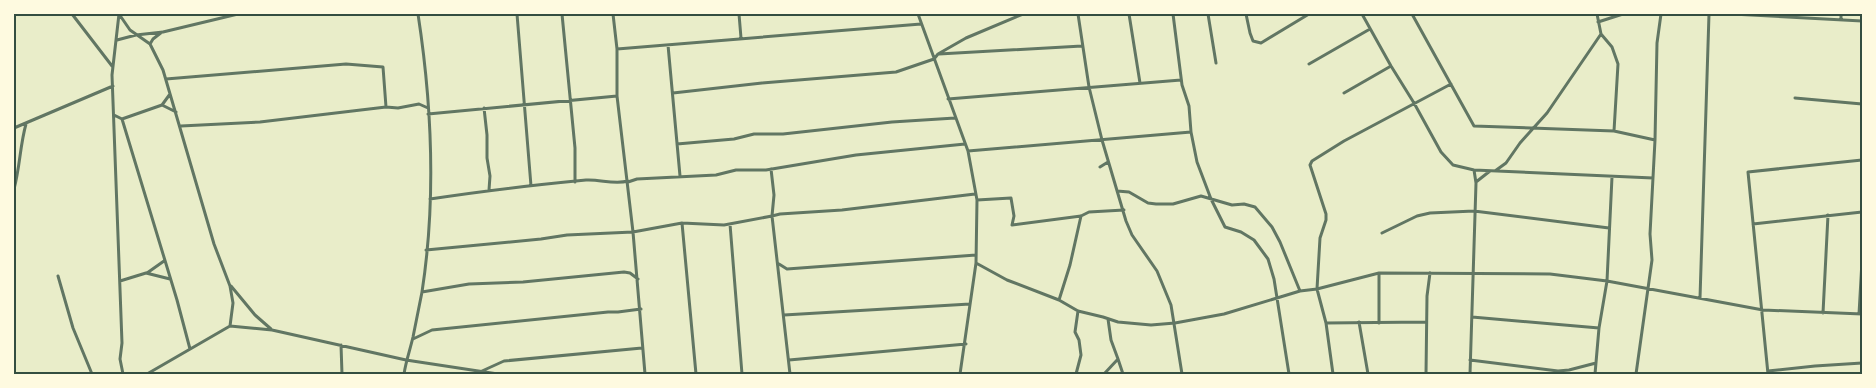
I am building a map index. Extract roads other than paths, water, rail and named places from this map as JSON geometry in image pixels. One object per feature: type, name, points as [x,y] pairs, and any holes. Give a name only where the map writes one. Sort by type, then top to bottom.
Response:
[{"type":"street","points":[[72,14],[112,66]]},
{"type":"street","points":[[119,14],[125,25],[150,44],[160,61],[214,244],[230,286],[233,303],[230,326]]},
{"type":"street","points":[[119,14],[112,66],[112,86],[122,343],[120,359],[123,374]]},
{"type":"street","points":[[117,40],[136,35],[163,32],[238,14]]},
{"type":"street","points":[[404,374],[422,292],[430,199],[428,108],[418,14]]},
{"type":"street","points":[[517,14],[531,186]]},
{"type":"street","points":[[562,14],[575,148],[576,182]]},
{"type":"street","points":[[613,14],[617,49],[618,96],[641,308],[642,348],[646,374]]},
{"type":"street","points":[[739,14],[741,38]]},
{"type":"street","points":[[918,14],[968,151],[977,200],[976,263],[966,344],[960,374]]},
{"type":"street","points":[[673,93],[762,83],[896,72],[934,59],[938,54],[966,38],[1023,14]]},
{"type":"street","points":[[1078,14],[1089,87],[1108,162],[1132,235],[1149,257],[1164,284],[1175,323],[1182,374]]},
{"type":"street","points":[[1129,14],[1140,83]]},
{"type":"street","points":[[1173,14],[1181,80],[1189,106],[1191,132],[1197,162],[1225,226],[1241,232],[1254,240],[1263,250],[1271,267],[1289,374]]},
{"type":"street","points":[[1208,14],[1216,62]]},
{"type":"street","points":[[1246,14],[1253,41],[1261,44],[1309,14]]},
{"type":"street","points":[[1362,14],[1446,160],[1452,165],[1474,170],[1653,178]]},
{"type":"street","points":[[1412,14],[1474,126],[1614,131],[1655,140]]},
{"type":"street","points":[[1597,14],[1601,34],[1612,47],[1618,64],[1614,131]]},
{"type":"street","points":[[1598,22],[1623,14]]},
{"type":"street","points":[[1636,374],[1652,260],[1650,234],[1657,48],[1661,14]]},
{"type":"street","points":[[1700,298],[1709,14]]},
{"type":"street","points":[[1732,14],[1862,21]]},
{"type":"street","points":[[1841,14],[1841,20]]},
{"type":"street","points":[[617,49],[921,24]]},
{"type":"street","points":[[1309,64],[1370,29]]},
{"type":"street","points":[[150,44],[155,36],[163,32]]},
{"type":"street","points":[[1495,171],[1506,163],[1520,143],[1547,113],[1601,34]]},
{"type":"street","points":[[668,45],[680,176]]},
{"type":"street","points":[[938,54],[1083,46]]},
{"type":"street","points":[[166,80],[346,64],[365,64],[383,67],[386,107]]},
{"type":"street","points":[[1344,93],[1391,66]]},
{"type":"street","points":[[948,99],[1181,80]]},
{"type":"street","points":[[1333,374],[1326,323],[1317,288],[1320,238],[1326,214],[1310,165],[1312,161],[1344,141],[1451,84]]},
{"type":"street","points":[[14,128],[112,86]]},
{"type":"street","points":[[122,119],[162,105],[170,94]]},
{"type":"street","points":[[428,114],[618,96]]},
{"type":"street","points":[[1795,98],[1862,104]]},
{"type":"street","points":[[180,126],[260,122],[386,107],[398,108],[418,104],[428,108]]},
{"type":"street","points":[[162,105],[176,112]]},
{"type":"street","points":[[484,108],[490,190]]},
{"type":"street","points":[[114,114],[122,119],[190,348]]},
{"type":"street","points":[[677,144],[734,139],[754,134],[783,134],[892,122],[955,118]]},
{"type":"street","points":[[14,188],[26,123]]},
{"type":"street","points":[[968,151],[1191,132]]},
{"type":"street","points":[[430,199],[490,190],[594,180],[621,183],[637,179],[716,175],[736,170],[766,170],[856,155],[965,144]]},
{"type":"street","points":[[1862,160],[1748,172],[1768,373],[1815,366],[1862,364]]},
{"type":"street","points":[[1100,167],[1108,162]]},
{"type":"street","points":[[1506,163],[1507,172]]},
{"type":"street","points":[[771,169],[774,208],[772,216],[790,374]]},
{"type":"street","points":[[766,170],[772,176]]},
{"type":"street","points":[[1470,374],[1476,183],[1474,170]]},
{"type":"street","points":[[1476,183],[1490,171]]},
{"type":"street","points":[[627,173],[637,179]]},
{"type":"street","points":[[1595,374],[1599,328],[1607,280],[1612,177]]},
{"type":"street","points":[[621,183],[629,190]]},
{"type":"street","points":[[1117,191],[1129,192],[1148,203],[1156,204],[1173,204],[1202,196],[1232,205],[1244,204],[1256,207],[1272,227],[1280,242],[1300,291]]},
{"type":"street","points":[[426,250],[567,235],[633,232],[682,223],[730,224],[780,214],[842,210],[975,194]]},
{"type":"street","points":[[977,200],[1011,198],[1014,216],[1012,225],[1081,216],[1089,212],[1124,210]]},
{"type":"street","points":[[1382,233],[1416,216],[1430,213],[1474,211],[1609,228]]},
{"type":"street","points":[[1752,224],[1862,212]]},
{"type":"street","points":[[1823,313],[1828,215]]},
{"type":"street","points":[[1059,300],[1070,265],[1081,216]]},
{"type":"street","points":[[682,223],[696,374]]},
{"type":"street","points":[[730,224],[742,374]]},
{"type":"street","points":[[779,274],[787,269],[976,255]]},
{"type":"street","points":[[120,281],[146,274],[164,261]]},
{"type":"street","points":[[976,263],[1007,280],[1059,300],[1078,311],[1118,322],[1151,325],[1175,323],[1224,314],[1277,297],[1379,273],[1550,274],[1607,280],[1762,310],[1860,314],[1862,261]]},
{"type":"street","points":[[778,264],[787,269]]},
{"type":"street","points":[[422,292],[469,284],[524,282],[624,272],[630,273],[638,280]]},
{"type":"street","points":[[1379,273],[1379,323]]},
{"type":"street","points":[[146,274],[164,276],[170,279]]},
{"type":"street","points":[[1426,374],[1426,322],[1430,274]]},
{"type":"street","points":[[58,276],[73,328],[92,374]]},
{"type":"street","points":[[230,286],[255,315],[272,330]]},
{"type":"street","points":[[784,316],[970,304]]},
{"type":"street","points":[[413,339],[432,330],[618,312],[641,308]]},
{"type":"street","points":[[1076,374],[1081,355],[1079,340],[1075,332],[1078,311]]},
{"type":"street","points":[[1472,316],[1599,328]]},
{"type":"street","points":[[1108,319],[1111,340],[1123,374]]},
{"type":"street","points":[[1359,322],[1368,374]]},
{"type":"street","points":[[1326,323],[1426,322]]},
{"type":"street","points":[[147,374],[230,326],[272,330],[406,360],[498,374]]},
{"type":"street","points":[[789,360],[966,344]]},
{"type":"street","points":[[341,345],[342,374]]},
{"type":"street","points":[[481,372],[504,361],[642,348]]},
{"type":"street","points":[[1104,374],[1118,359]]},
{"type":"street","points":[[1470,360],[1558,371],[1596,363]]}]
